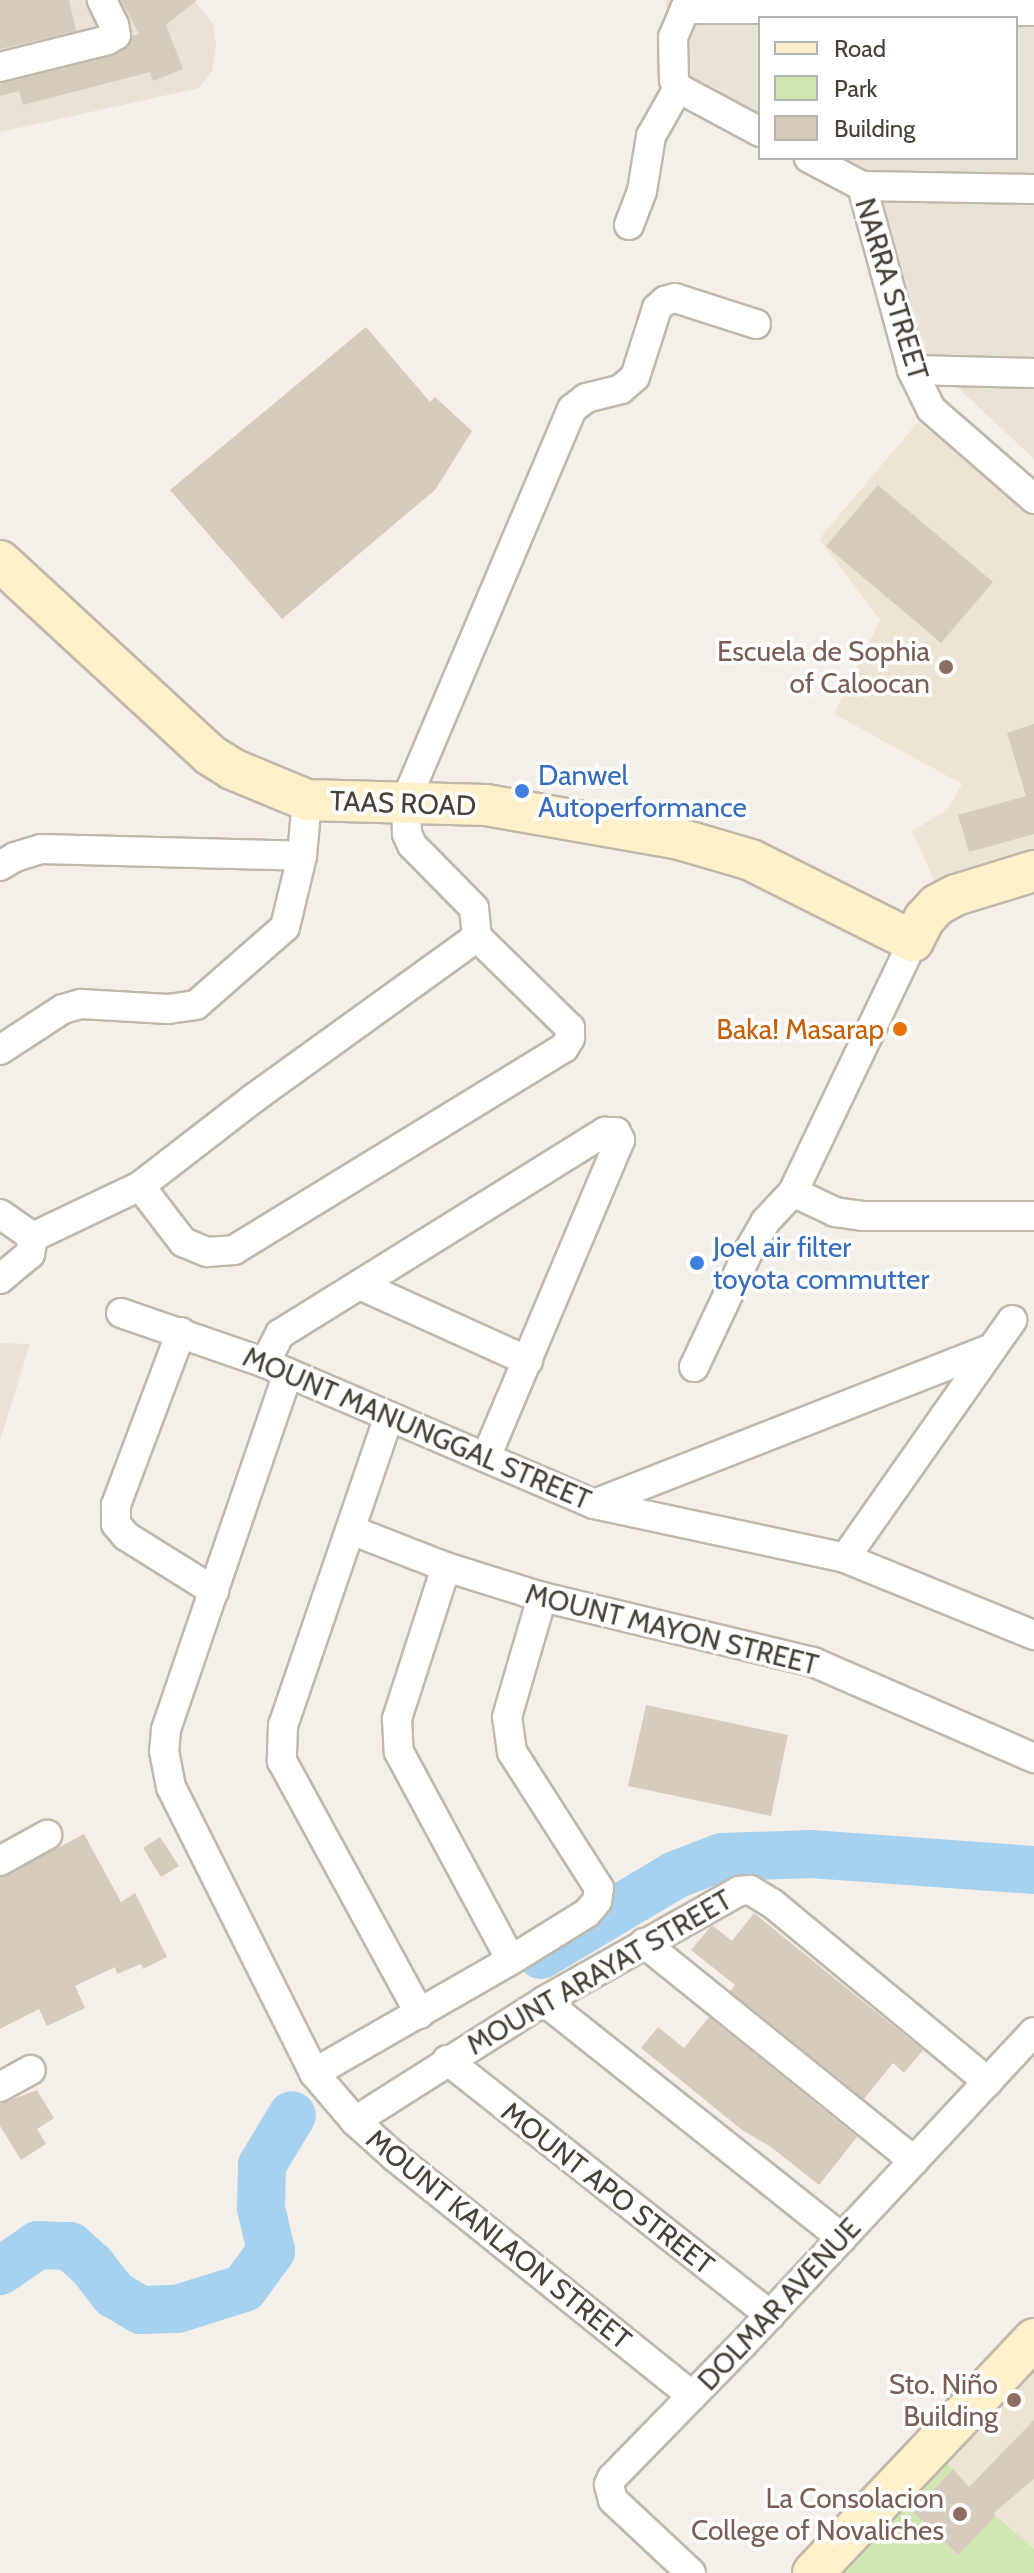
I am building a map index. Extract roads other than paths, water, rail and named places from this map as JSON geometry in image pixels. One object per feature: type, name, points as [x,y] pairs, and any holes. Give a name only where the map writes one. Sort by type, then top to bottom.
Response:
[{"type":"street","points":[[0,67],[108,40],[116,35],[102,0]]},
{"type":"street","points":[[758,131],[678,88],[674,80],[673,37],[681,5],[1034,11]]},
{"type":"street","points":[[629,225],[642,191],[651,136],[678,88]]},
{"type":"street","name":"NARRA STREET","points":[[813,160],[862,186],[912,370],[931,409],[1034,499]]},
{"type":"street","points":[[862,186],[1034,189]]},
{"type":"street","points":[[140,1186],[183,1242],[207,1252],[234,1250],[564,1048],[570,1038],[570,1028],[477,937],[474,908],[407,834],[406,800],[572,409],[586,398],[621,389],[635,377],[657,308],[665,301],[675,298],[756,324]]},
{"type":"street","points":[[912,370],[1034,373]]},
{"type":"street","name":"TAAS ROAD","points":[[0,561],[210,755],[232,769],[307,800],[406,800],[486,805],[676,838],[751,860],[913,941]]},
{"type":"street","points":[[0,1050],[63,1009],[81,1004],[168,1009],[196,1005],[285,927],[302,856],[307,800]]},
{"type":"street","points":[[0,866],[15,857],[41,849],[302,856]]},
{"type":"street","points":[[694,1367],[748,1252],[765,1222],[793,1192],[924,919],[937,905],[956,895],[1034,871]]},
{"type":"street","points":[[33,1237],[140,1186],[254,1098],[477,937]]},
{"type":"street","name":"MOUNT KANLAON STREET","points":[[528,1361],[620,1140],[616,1132],[605,1132],[362,1286],[280,1334],[276,1368],[214,1591],[166,1730],[164,1751],[171,1787],[314,2073],[355,2121],[395,2157],[692,2396]]},
{"type":"street","points":[[793,1192],[835,1212],[864,1216],[1034,1216]]},
{"type":"street","points":[[0,1214],[33,1237]]},
{"type":"street","points":[[0,1279],[30,1254],[33,1237]]},
{"type":"street","points":[[362,1286],[528,1361],[486,1457]]},
{"type":"street","name":"MOUNT MANUNGGAL STREET","points":[[121,1313],[276,1368],[594,1504],[845,1558],[1034,1635]]},
{"type":"street","points":[[845,1558],[1012,1320]]},
{"type":"street","points":[[181,1332],[116,1505],[116,1524],[126,1536],[214,1591]]},
{"type":"street","points":[[594,1504],[990,1349]]},
{"type":"street","points":[[389,1416],[283,1725],[282,1761],[420,2014]]},
{"type":"street","name":"MOUNT MAYON STREET","points":[[351,1530],[446,1567],[542,1597],[813,1662],[1034,1758]]},
{"type":"street","points":[[446,1567],[397,1719],[399,1752],[511,1960]]},
{"type":"street","points":[[314,2073],[511,1960],[587,1913],[597,1901],[599,1888],[512,1752],[507,1717],[542,1597]]},
{"type":"street","points":[[0,1861],[47,1835]]},
{"type":"street","name":"MOUNT ARAYAT STREET","points":[[355,2121],[544,2001],[739,1891],[750,1890],[761,1894],[988,2082]]},
{"type":"street","points":[[644,1943],[914,2161]]},
{"type":"street","points":[[544,2001],[842,2238]]},
{"type":"street","name":"DOLMAR AVENUE","points":[[691,2573],[613,2500],[609,2485],[616,2473],[770,2315],[1034,2032]]},
{"type":"street","name":"MOUNT APO STREET","points":[[447,2060],[770,2315]]},
{"type":"street","points":[[0,2087],[31,2070]]},
{"type":"street","points":[[813,2573],[1034,2339]]},
{"type":"waterway","points":[[541,1955],[675,1875],[722,1857],[811,1854],[1034,1870]]},
{"type":"waterway","points":[[0,2271],[38,2245],[70,2246],[92,2266],[114,2294],[141,2310],[177,2309],[244,2288],[271,2251],[261,2208],[262,2165],[292,2115]]},
{"type":"place","name":"Escuela de Sophia of Caloocan","points":[[946,667]]},
{"type":"place","name":"Danwel Autoperformance","points":[[522,791]]},
{"type":"place","name":"Baka! Masarap","points":[[900,1029]]},
{"type":"place","name":"Joel air filter toyota commutter","points":[[697,1263]]},
{"type":"place","name":"Sto. Niño Building","points":[[1014,2400]]},
{"type":"place","name":"La Consolacion College of Novaliches","points":[[960,2514]]}]
